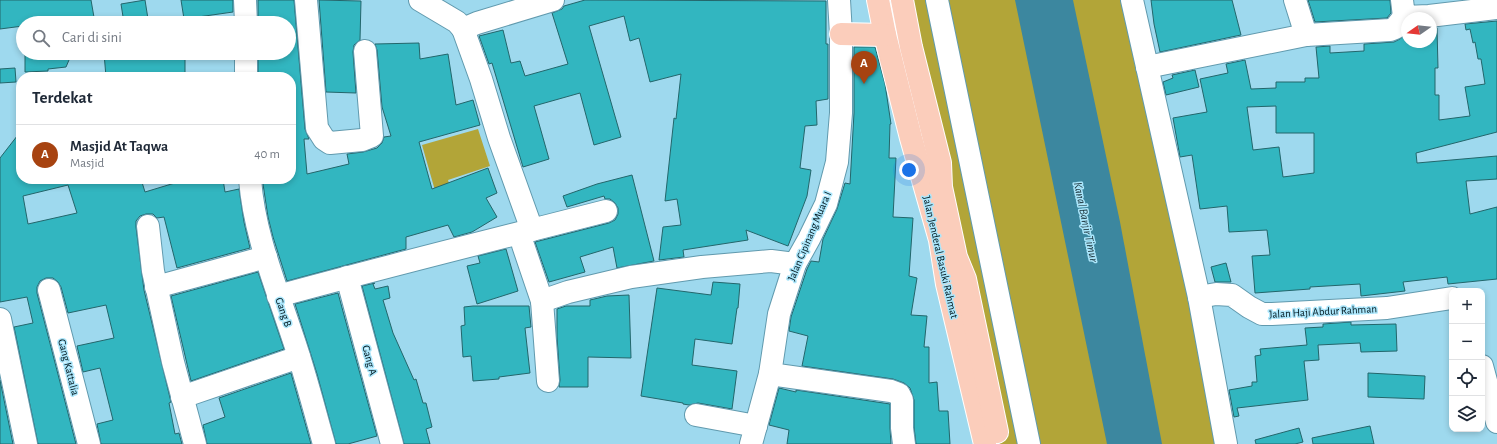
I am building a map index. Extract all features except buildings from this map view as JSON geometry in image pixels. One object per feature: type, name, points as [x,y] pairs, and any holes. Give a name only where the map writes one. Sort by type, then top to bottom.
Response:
[{"type":"main road","name":"Jalan Jenderal Basuki Rahmat","points":[[878,0],[885,35],[911,138],[940,240],[947,284],[985,444]]},
{"type":"main road","name":"Jalan Jenderal Basuki Rahmat","points":[[902,0],[911,47],[940,163],[941,187],[956,257],[965,279],[1000,444]]},
{"type":"main road","points":[[841,34],[885,35]]},
{"type":"street","points":[[244,0],[245,16]]},
{"type":"street","points":[[306,0],[317,128],[324,139],[330,143],[362,140],[372,136],[365,51]]},
{"type":"street","points":[[420,0],[457,22],[463,29],[481,79],[528,237],[542,301],[548,380]]},
{"type":"street","points":[[463,29],[477,23],[553,0]]},
{"type":"street","name":"Jalan Cipinang Muara I","points":[[753,435],[770,374],[779,314],[794,264],[810,239],[826,204],[837,162],[841,113],[841,34],[839,0]]},
{"type":"street","points":[[938,0],[1030,444]]},
{"type":"street","points":[[1132,0],[1199,297],[1226,444]]},
{"type":"street","points":[[1295,0],[1306,35]]},
{"type":"street","points":[[1147,67],[1306,35],[1390,30],[1395,28],[1403,8],[1436,15],[1497,8]]},
{"type":"street","points":[[246,60],[246,72]]},
{"type":"street","name":"Gang B","points":[[251,184],[254,209],[266,257],[299,356],[324,444]]},
{"type":"street","points":[[278,296],[347,277],[528,237],[606,211]]},
{"type":"street","points":[[148,226],[156,287],[182,397],[195,444]]},
{"type":"street","points":[[156,287],[266,257]]},
{"type":"street","points":[[542,301],[568,292],[631,277],[682,269],[772,261],[794,264]]},
{"type":"street","name":"Gang A","points":[[347,277],[392,444]]},
{"type":"street","name":"Gang Kattalia","points":[[49,290],[89,444]]},
{"type":"street","name":"Jalan Haji Abdur Rahman","points":[[1199,297],[1216,294],[1232,295],[1262,314],[1387,308],[1449,298]]},
{"type":"street","points":[[0,319],[26,444]]},
{"type":"street","points":[[182,397],[299,356]]},
{"type":"street","points":[[770,374],[891,391],[899,394],[902,400],[902,428],[904,444]]},
{"type":"street","points":[[1485,377],[1497,422]]},
{"type":"street","points":[[696,415],[753,435]]},
{"type":"shaded area","points":[[902,0],[1133,0],[1225,444],[1000,444],[976,328]]},
{"type":"shaded area","points":[[478,129],[490,166],[448,180],[451,190],[436,194],[422,145]]},
{"type":"water","name":"Kanal Banjir Timur","points":[[1015,0],[1073,0],[1120,222],[1162,444],[1107,444]]},
{"type":"place","name":"Masjid At Taqwa","points":[[864,84]]}]
